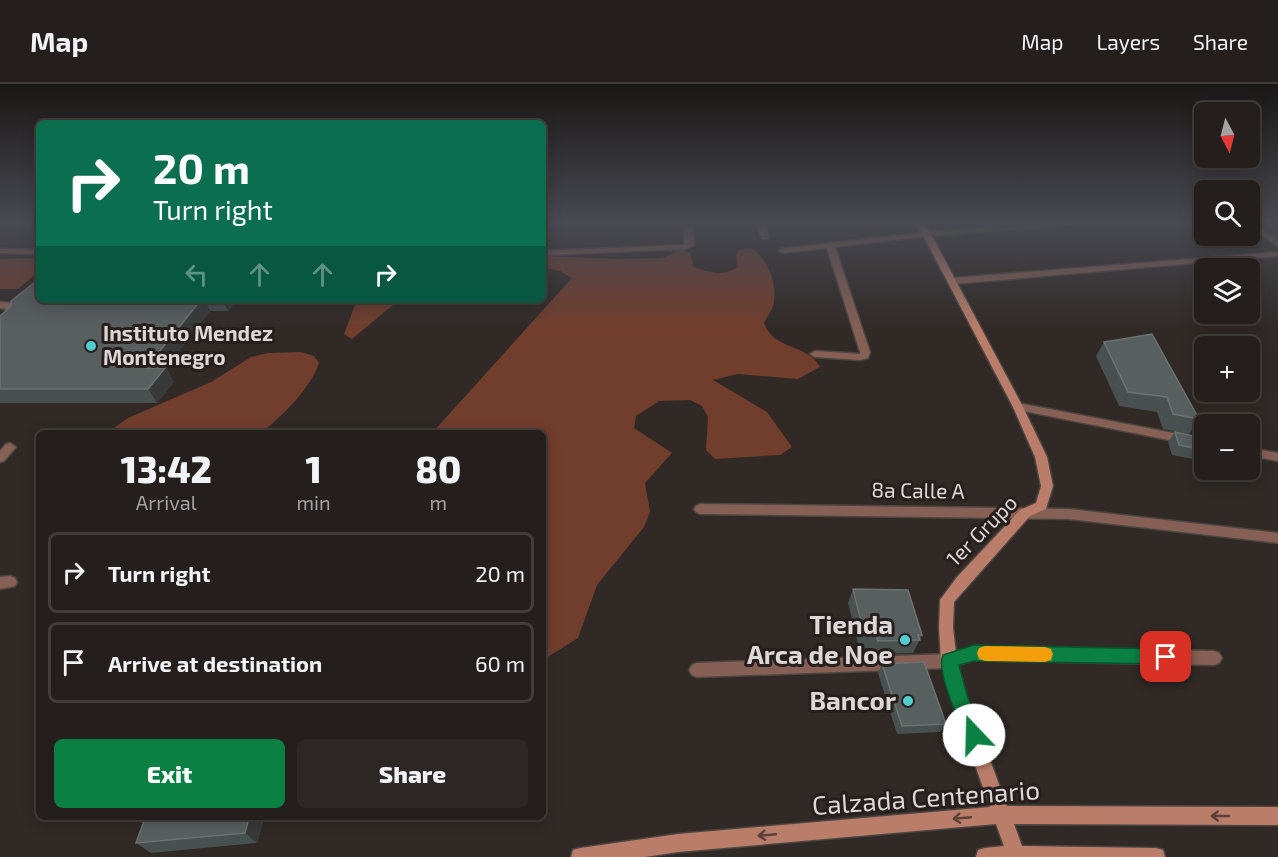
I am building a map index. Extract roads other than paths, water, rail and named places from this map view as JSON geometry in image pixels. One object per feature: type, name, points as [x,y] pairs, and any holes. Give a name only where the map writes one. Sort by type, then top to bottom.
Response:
[{"type":"street","points":[[815,354],[860,357],[864,356],[865,352],[834,258]]},
{"type":"street","name":"1er Grupo","points":[[940,258],[1018,407],[1041,457],[1047,486],[1041,506],[1025,513],[947,600],[946,628],[949,661],[958,695],[1016,855]]},
{"type":"street","points":[[953,281],[1229,258]]},
{"type":"street","points":[[0,305],[10,305],[11,312],[7,321],[0,327]]},
{"type":"street","points":[[1018,407],[1194,441]]},
{"type":"street","points":[[0,458],[10,447]]},
{"type":"street","points":[[1260,454],[1278,457]]},
{"type":"street","name":"8a Calle A","points":[[700,509],[1069,514],[1278,538]]},
{"type":"street","points":[[697,670],[949,661],[974,653],[1214,658]]},
{"type":"street","name":"Calzada Centenario","points":[[580,857],[678,843],[1001,815],[1278,816]]},
{"type":"street","points":[[985,857],[1016,855],[1156,857]]},
{"type":"place","name":"Instituto Mendez Montenegro","points":[[91,346]]},
{"type":"place","name":"Tienda Arca de Noe","points":[[905,640]]},
{"type":"place","name":"Bancor","points":[[908,701]]}]
